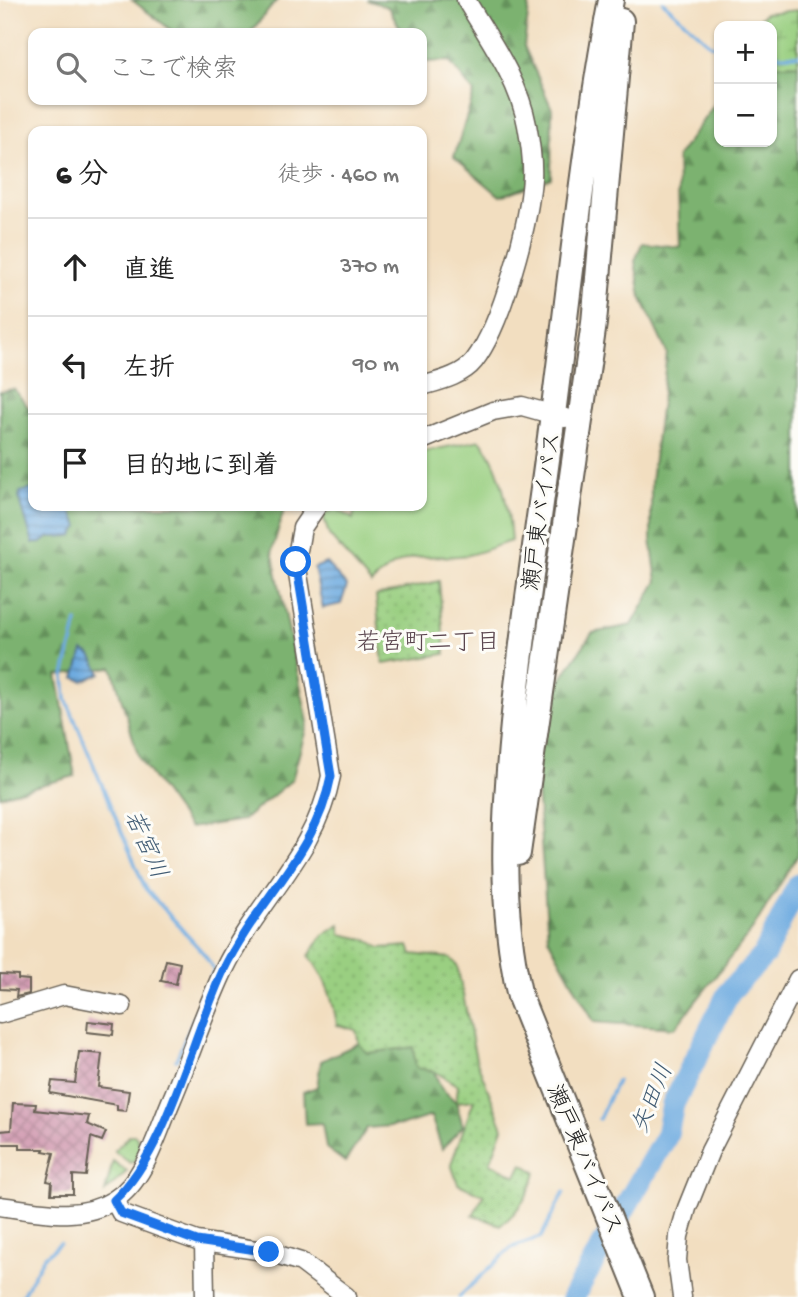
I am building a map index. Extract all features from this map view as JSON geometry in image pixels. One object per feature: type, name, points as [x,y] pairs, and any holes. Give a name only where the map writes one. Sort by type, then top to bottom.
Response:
[{"type":"highway","name":"瀬戸東バイパス","points":[[611,0],[590,112],[517,684],[504,822],[505,905],[512,963],[520,997],[641,1297]]},
{"type":"highway","name":"瀬戸東バイパス","points":[[530,1021],[517,909],[518,842],[594,323],[623,0]]},
{"type":"street","points":[[427,385],[446,379],[473,362],[494,323],[520,244],[532,178],[527,124],[515,91],[466,0]]},
{"type":"street","points":[[427,438],[493,411],[523,406],[578,421]]},
{"type":"street","points":[[0,1206],[71,1214],[114,1200],[130,1186],[145,1161],[198,1040],[224,970],[312,835],[326,807],[331,776],[296,562],[302,528],[314,511]]},
{"type":"street","points":[[681,1297],[677,1260],[679,1236],[687,1208],[710,1151],[798,979]]},
{"type":"street","points":[[0,1014],[64,995],[122,1006]]},
{"type":"street","points":[[114,1200],[121,1213],[129,1217],[204,1243],[269,1252],[300,1262],[347,1297]]},
{"type":"street","points":[[204,1243],[205,1297]]},
{"type":"green space","points":[[132,0],[277,0],[254,28],[168,28]]},
{"type":"green space","points":[[367,0],[530,0],[524,46],[552,109],[551,178],[500,196],[454,157],[474,93],[449,61],[427,62],[427,28],[400,28],[388,7]]},
{"type":"green space","points":[[798,10],[798,64],[777,65],[777,21],[758,21],[765,13]]},
{"type":"green space","points":[[798,64],[798,855],[752,930],[675,1028],[594,1022],[548,938],[536,774],[540,711],[592,633],[632,625],[657,581],[651,540],[651,482],[667,353],[641,297],[635,261],[642,243],[680,247],[677,157],[714,105],[714,147],[777,147],[777,65]]},
{"type":"green space","points":[[14,389],[28,407],[28,511],[284,511],[272,551],[308,722],[292,780],[243,820],[189,828],[139,758],[112,667],[57,675],[75,776],[0,796],[0,391]]},
{"type":"green space","points":[[480,440],[499,474],[506,501],[511,541],[468,555],[407,559],[384,572],[371,584],[329,535],[323,515],[330,511],[341,511],[353,519],[354,511],[427,511],[427,451]]},
{"type":"green space","points":[[439,581],[445,654],[383,664],[376,596]]},
{"type":"green space","points":[[340,924],[341,934],[368,940],[380,948],[409,946],[412,954],[450,958],[457,965],[476,1059],[503,1128],[490,1163],[516,1176],[522,1164],[536,1172],[523,1202],[501,1225],[473,1215],[484,1195],[458,1184],[451,1164],[474,1100],[456,1102],[458,1086],[434,1071],[416,1068],[413,1047],[367,1053],[359,1043],[356,1030],[337,1025],[328,989],[309,956],[323,935]]},
{"type":"green space","points":[[359,1043],[367,1053],[413,1047],[434,1071],[441,1088],[456,1102],[463,1126],[442,1149],[431,1116],[403,1125],[367,1128],[345,1162],[326,1148],[322,1123],[305,1124],[303,1092],[317,1087],[321,1061]]},
{"type":"green space","points":[[130,1135],[135,1135],[142,1147],[135,1160],[130,1163],[114,1151]]},
{"type":"green space","points":[[113,1161],[127,1171],[105,1192]]},
{"type":"water","points":[[28,490],[28,511],[71,511],[79,526],[73,536],[50,537],[41,543],[33,543],[19,498],[20,492]]},
{"type":"water","points":[[326,563],[347,586],[341,604],[323,608],[314,568]]},
{"type":"water","points":[[83,651],[91,655],[101,673],[83,681],[75,678]]},
{"type":"building","points":[[166,960],[180,963],[176,984],[161,981]]},
{"type":"building","points":[[0,974],[18,975],[18,979],[29,980],[29,994],[16,997],[17,990],[0,989]]},
{"type":"building","points":[[88,1021],[114,1024],[113,1035],[87,1032]]},
{"type":"building","points":[[79,1052],[102,1054],[98,1087],[129,1091],[126,1111],[117,1110],[117,1105],[50,1093],[52,1081],[75,1083]]},
{"type":"building","points":[[13,1103],[36,1104],[35,1110],[89,1116],[87,1124],[106,1132],[102,1141],[91,1137],[86,1176],[73,1175],[73,1194],[51,1194],[52,1182],[47,1181],[54,1153],[43,1151],[44,1149],[20,1149],[20,1144],[0,1144],[0,1131],[11,1130]]},
{"type":"waterway","points":[[663,2],[714,46]]},
{"type":"waterway","points":[[777,55],[798,55]]},
{"type":"waterway","name":"若宮川","points":[[77,622],[64,676],[66,699],[145,888],[204,954],[214,970],[176,1060]]},
{"type":"waterway","name":"矢田川","points":[[573,1297],[667,1135],[673,1104],[729,992],[764,955],[798,885]]},
{"type":"waterway","points":[[599,1119],[617,1081]]},
{"type":"waterway","points":[[459,1297],[511,1248],[541,1237],[564,1192]]},
{"type":"waterway","name":"若宮川","points":[[21,1297],[44,1257],[60,1243]]},
{"type":"district","name":"若宮町二丁目","points":[[428,641]]},
{"type":"route","points":[[269,1252],[197,1241],[137,1221],[121,1213],[114,1200],[130,1186],[145,1161],[198,1040],[224,970],[270,895],[312,835],[326,807],[331,776],[325,724],[296,562]]}]
